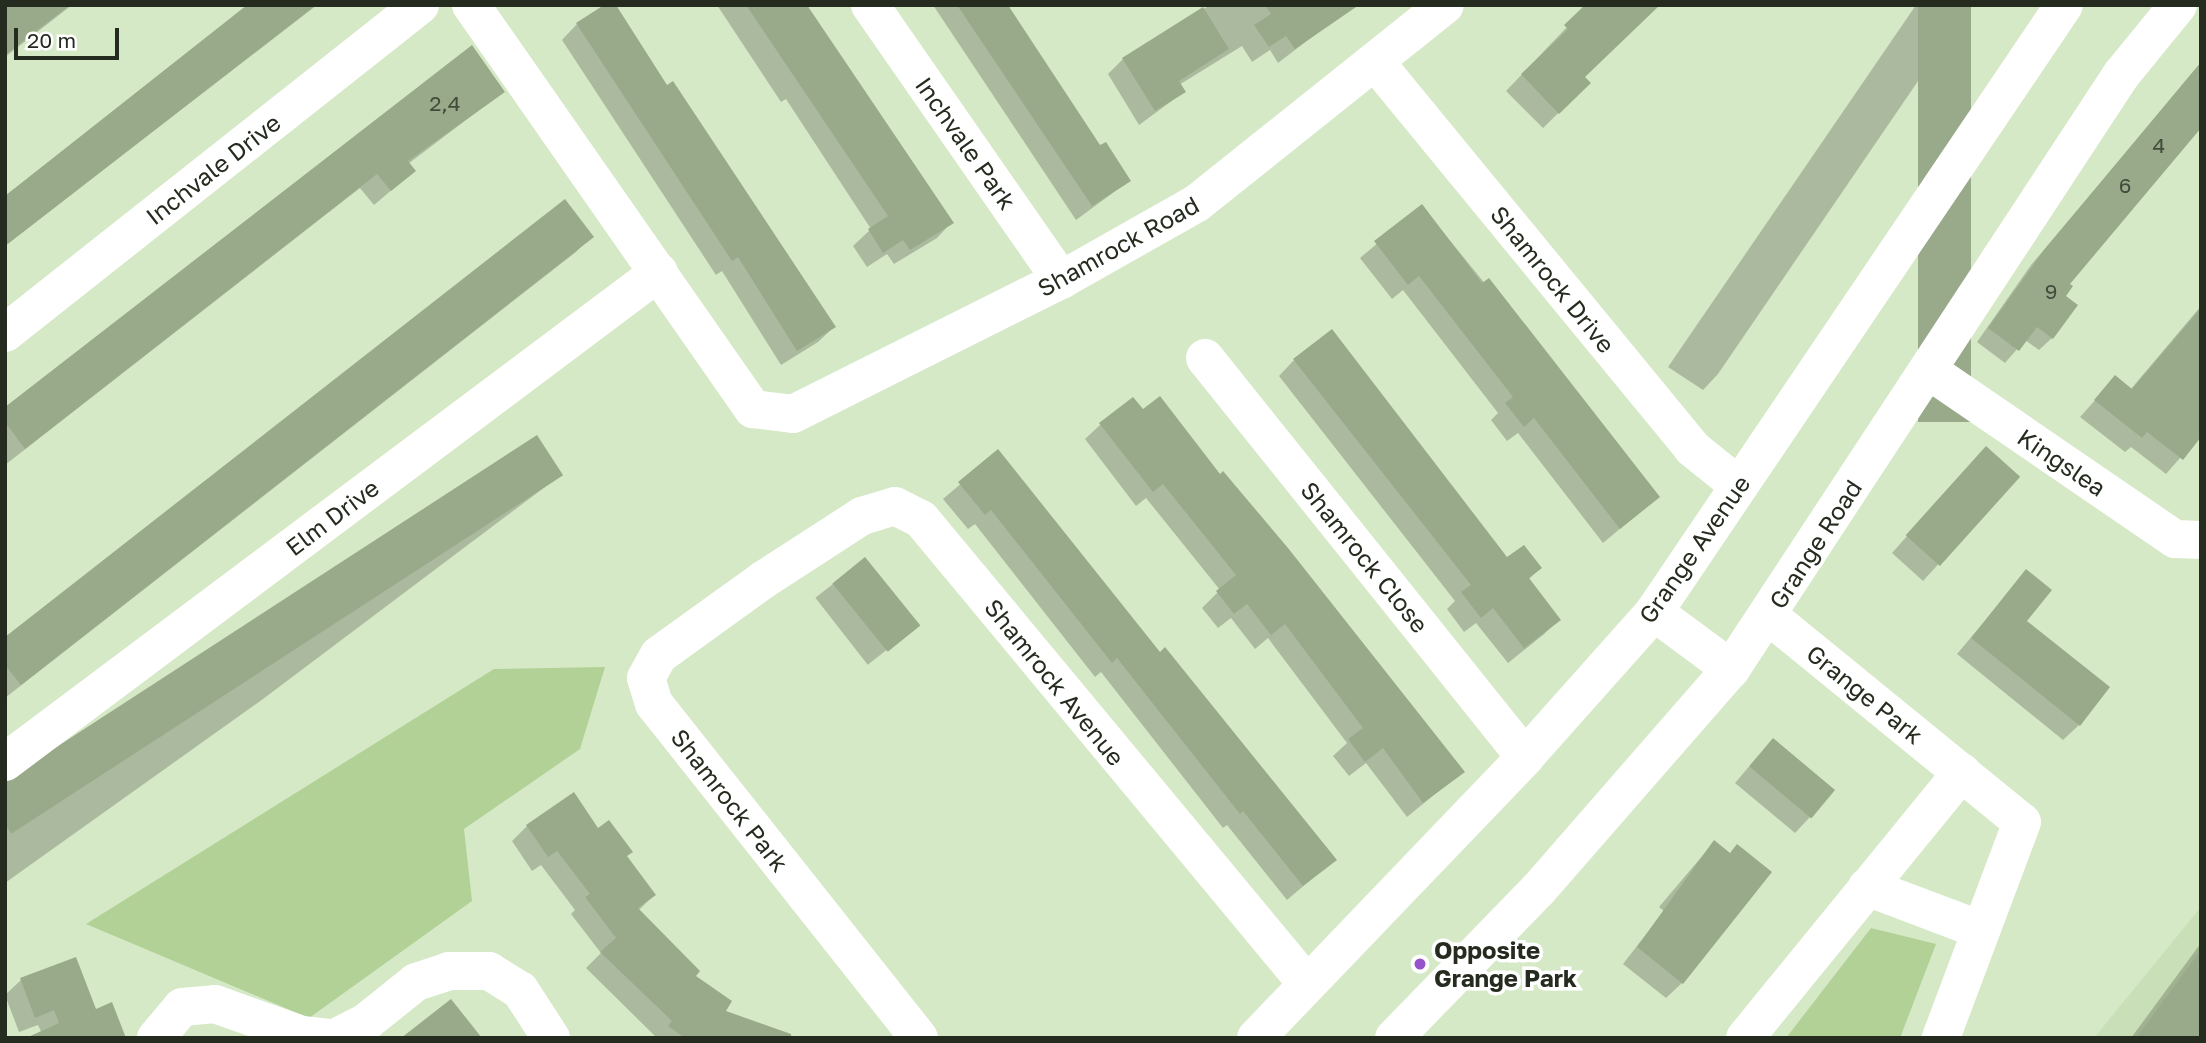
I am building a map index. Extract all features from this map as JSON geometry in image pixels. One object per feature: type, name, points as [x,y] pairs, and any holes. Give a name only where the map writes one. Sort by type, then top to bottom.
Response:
[{"type":"street","name":"Inchvale Drive","points":[[5,333],[420,5]]},
{"type":"street","points":[[471,5],[659,272]]},
{"type":"street","name":"Inchvale Park","points":[[870,5],[1061,280]]},
{"type":"street","name":"Grange Avenue","points":[[1256,1038],[1525,757],[1654,612],[2064,5]]},
{"type":"street","name":"Grange Road","points":[[1394,1038],[1538,890],[1731,669],[1769,615],[2121,75],[2178,5]]},
{"type":"street","name":"Shamrock Road","points":[[659,272],[753,409],[793,414],[1061,280],[1197,203],[1377,64],[1421,13]]},
{"type":"street","name":"Shamrock Drive","points":[[1377,64],[1692,448],[1738,485]]},
{"type":"street","name":"Elm Drive","points":[[5,762],[659,272]]},
{"type":"street","name":"Shamrock Close","points":[[1205,358],[1525,757]]},
{"type":"street","name":"Kingslea","points":[[1928,370],[2175,539],[2201,540]]},
{"type":"street","name":"Shamrock Avenue","points":[[763,580],[862,516],[895,506],[921,519],[1307,984]]},
{"type":"street","name":"Shamrock Park","points":[[763,580],[659,655],[646,678],[654,704],[919,1038]]},
{"type":"street","points":[[1654,612],[1731,669]]},
{"type":"street","name":"Grange Park","points":[[1769,615],[2022,822],[1941,1038]]},
{"type":"street","points":[[1745,1038],[1962,772]]},
{"type":"street","points":[[1867,887],[1981,929]]},
{"type":"street","points":[[156,1038],[182,1007],[215,1004],[302,1035],[333,1038],[366,1022],[416,982],[449,971],[489,971],[520,990],[551,1038]]},
{"type":"shaded area","points":[[605,667],[580,749],[464,829],[472,901],[309,1018],[86,924],[494,669]]},
{"type":"shaded area","points":[[2201,907],[2201,1038],[2094,1038]]},
{"type":"shaded area","points":[[1871,928],[1936,944],[1900,1038],[1786,1038]]},
{"type":"building","points":[[5,5],[70,5],[5,55]]},
{"type":"building","points":[[247,5],[316,5],[5,246],[5,196]]},
{"type":"building","points":[[604,5],[616,5],[667,85],[673,81],[836,327],[797,351],[738,257],[732,261],[576,23]]},
{"type":"building","points":[[746,5],[807,5],[954,223],[910,250],[903,240],[883,253],[868,229],[888,216]]},
{"type":"building","points":[[957,5],[1008,5],[1100,145],[1106,142],[1131,181],[1092,206]]},
{"type":"building","points":[[1265,5],[1359,5],[1295,49],[1286,36],[1269,47],[1254,25],[1271,14]]},
{"type":"building","points":[[1585,5],[1660,5],[1585,77],[1591,83],[1559,114],[1521,74],[1568,29],[1564,25]]},
{"type":"building","points":[[1918,5],[1971,5],[1971,422],[1918,422]]},
{"type":"building","points":[[1203,7],[1229,49],[1179,81],[1186,92],[1155,111],[1122,58]]},
{"type":"building","points":[[472,45],[505,92],[408,161],[416,171],[391,191],[377,174],[25,449],[5,422],[5,407]]},
{"type":"building","points":[[2201,62],[2201,128],[2070,284],[2073,286],[2066,296],[2078,305],[2053,339],[2037,327],[2019,351],[1988,328],[2044,250]]},
{"type":"building","points":[[565,199],[594,237],[21,685],[5,665],[5,637]]},
{"type":"building","points":[[1422,204],[1482,283],[1489,278],[1660,497],[1620,529],[1534,418],[1524,427],[1505,403],[1513,397],[1419,276],[1408,285],[1374,241]]},
{"type":"building","points":[[2201,308],[2201,437],[2183,460],[2147,432],[2142,438],[2094,400],[2115,375],[2132,389]]},
{"type":"building","points":[[1332,329],[1507,557],[1524,545],[1542,568],[1529,578],[1561,620],[1524,648],[1493,608],[1481,618],[1461,592],[1471,585],[1293,359]]},
{"type":"building","points":[[1160,396],[1220,474],[1223,471],[1288,548],[1465,772],[1423,803],[1383,748],[1365,762],[1348,739],[1363,728],[1285,624],[1271,635],[1247,604],[1234,614],[1216,591],[1236,575],[1163,484],[1153,492],[1099,423],[1133,397],[1143,409]]},
{"type":"building","points":[[537,435],[563,475],[11,834],[5,824],[5,780]]},
{"type":"building","points":[[1986,446],[2020,477],[1940,566],[1906,535]]},
{"type":"building","points":[[998,449],[1160,652],[1165,647],[1337,860],[1303,886],[1243,811],[1240,814],[1117,658],[1112,663],[991,510],[985,515],[958,482]]},
{"type":"building","points":[[865,557],[920,625],[888,652],[832,583]]},
{"type":"building","points":[[2026,569],[2052,590],[2027,621],[2110,687],[2080,726],[1971,638]]},
{"type":"building","points":[[1773,738],[1835,790],[1811,818],[1749,766]]},
{"type":"building","points":[[574,792],[598,828],[609,820],[633,852],[627,856],[656,895],[638,908],[700,971],[696,976],[732,1001],[726,1011],[791,1034],[791,1038],[685,1038],[668,1026],[672,1021],[600,952],[616,938],[585,897],[590,894],[557,851],[548,857],[526,825]]},
{"type":"building","points":[[1714,840],[1730,853],[1737,844],[1772,872],[1683,984],[1637,947]]},
{"type":"building","points":[[2201,950],[2201,1038],[2136,1038]]},
{"type":"building","points":[[76,957],[96,1009],[112,1002],[126,1038],[26,1038],[59,1023],[54,1010],[35,1018],[20,978]]},
{"type":"building","points":[[451,999],[482,1038],[401,1038]]},
{"type":"place","name":"Opposite Grange Park","points":[[1420,964]]}]
